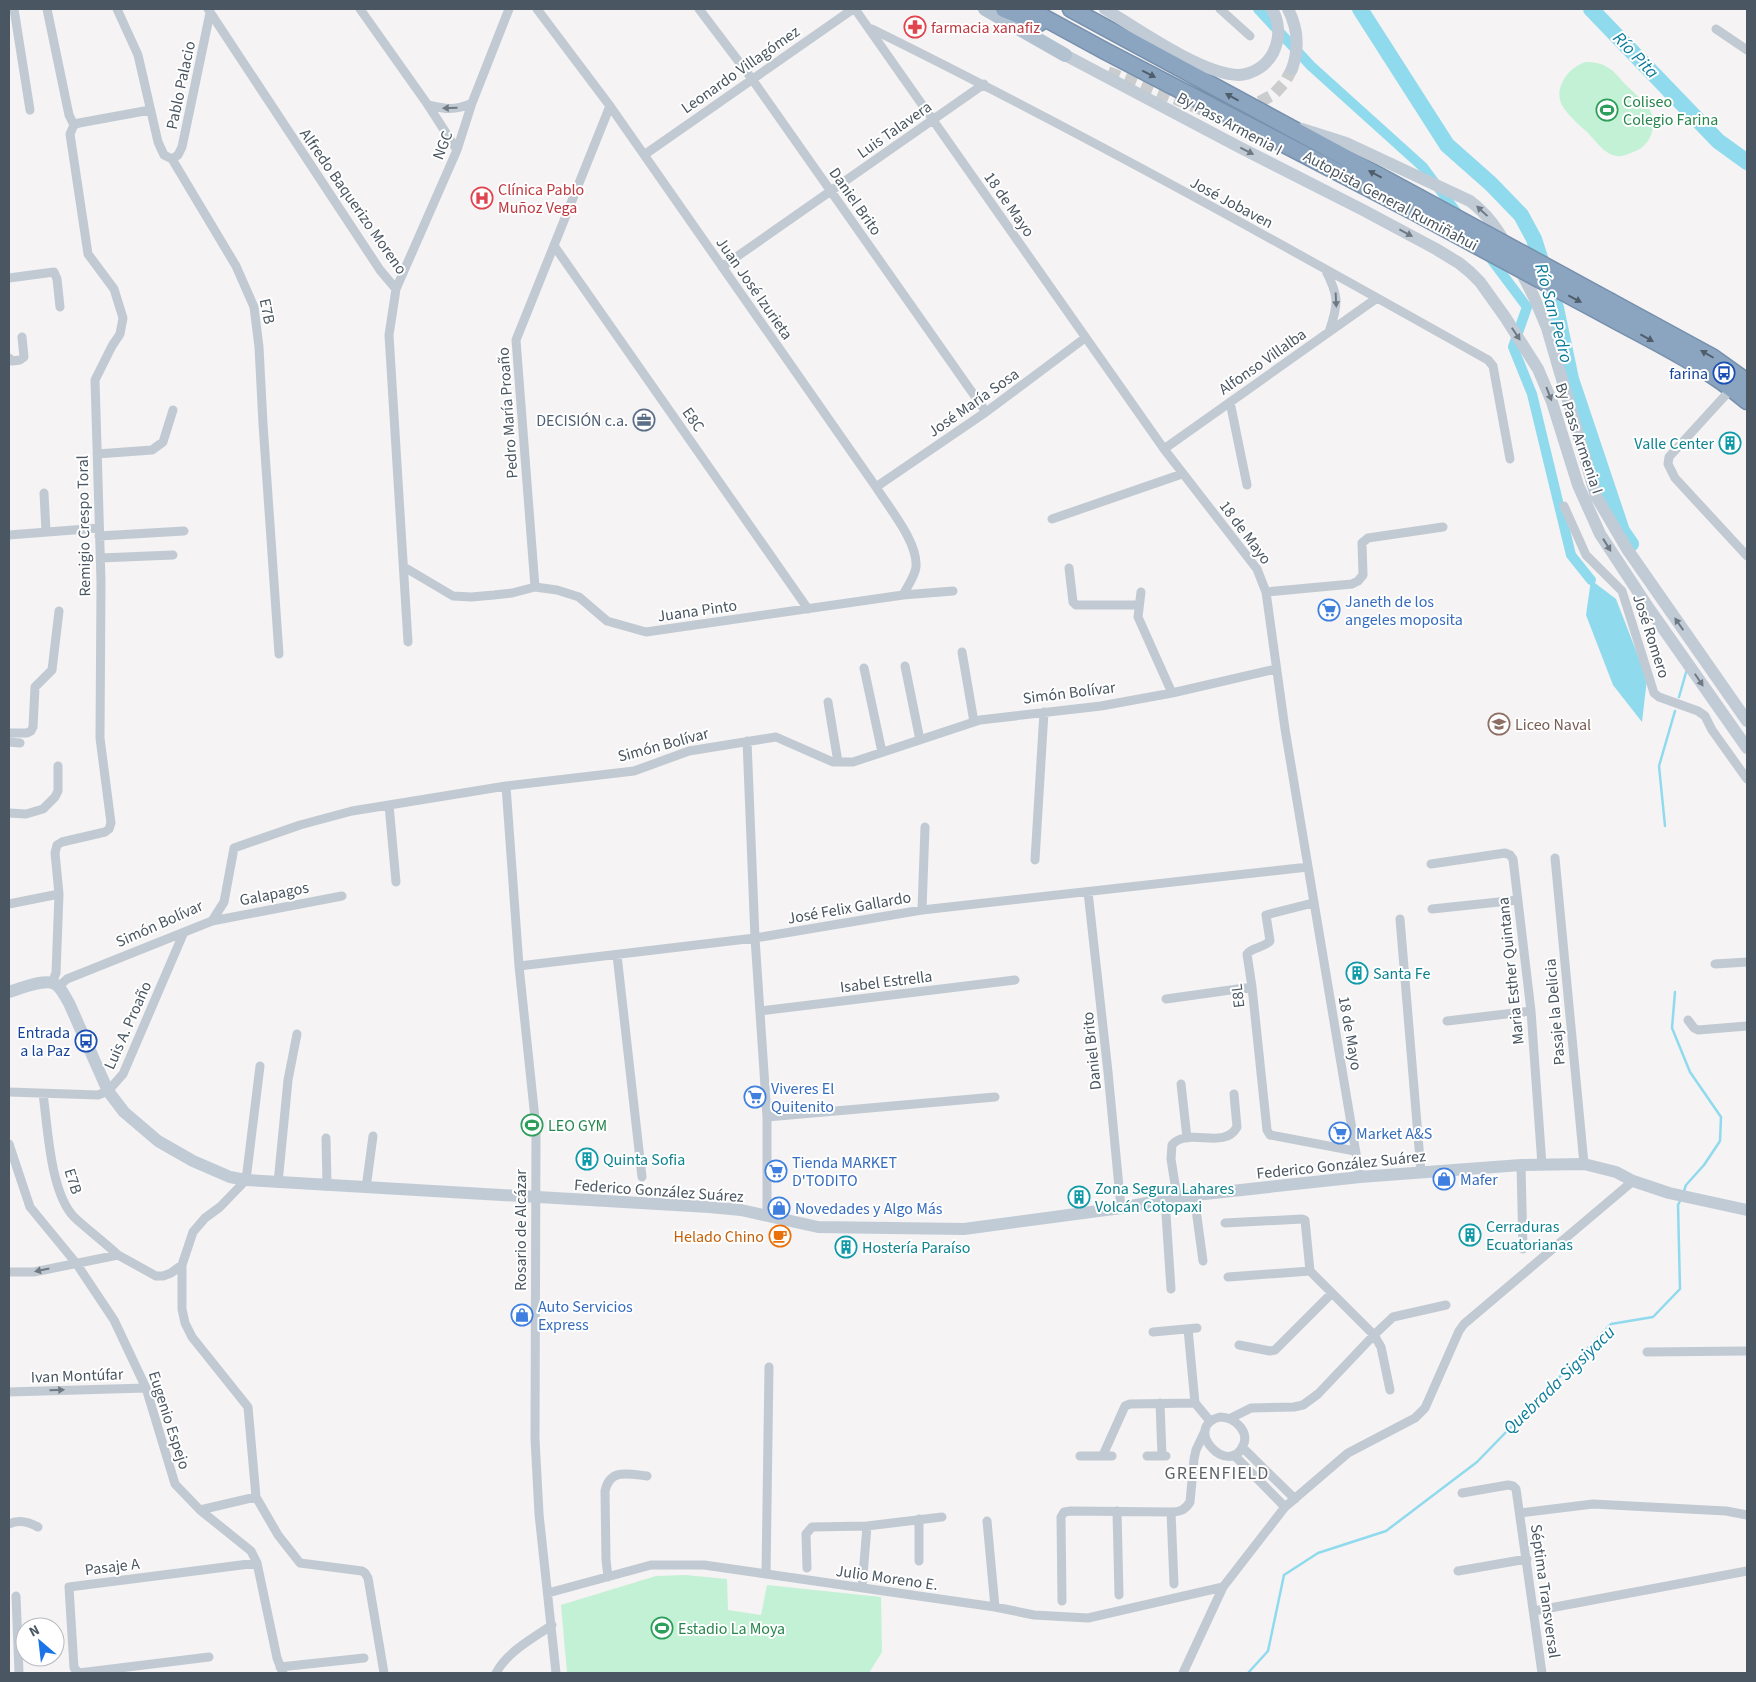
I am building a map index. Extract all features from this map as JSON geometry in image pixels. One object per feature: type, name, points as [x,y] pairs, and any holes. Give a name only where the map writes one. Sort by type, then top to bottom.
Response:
[{"type":"highway","points":[[1004,9],[1105,51]]},
{"type":"highway","name":"Autopista General Rumiñahui","points":[[1028,9],[1105,51],[1414,203],[1608,308],[1712,357],[1742,380],[1747,401]]},
{"type":"highway","name":"Autopista General Rumiñahui","points":[[1071,9],[1279,122],[1414,203]]},
{"type":"main road","points":[[985,9],[1070,57]]},
{"type":"main road","points":[[1105,9],[1182,56],[1218,71],[1244,74],[1261,67],[1269,59],[1276,43],[1278,27],[1272,9]]},
{"type":"main road","points":[[1288,9],[1294,23],[1297,42],[1292,69]]},
{"type":"main road","name":"By Pass Armenia I","points":[[1070,57],[1451,258],[1480,282],[1527,350],[1546,386],[1578,485],[1600,534],[1648,607],[1747,748]]},
{"type":"main road","name":"By Pass Armenia I","points":[[1279,122],[1346,143],[1452,192],[1477,206],[1495,226],[1513,255],[1547,328],[1596,496],[1627,549],[1747,721]]},
{"type":"main road","name":"Simón Bolívar","points":[[9,992],[42,983],[55,984]]},
{"type":"main road","points":[[55,984],[69,1003],[108,1091],[124,1112],[158,1142],[193,1161],[230,1177],[246,1180]]},
{"type":"main road","name":"Federico González Suárez","points":[[246,1180],[709,1207],[741,1210],[818,1227],[964,1229],[1121,1208],[1171,1198],[1360,1177],[1521,1165],[1584,1164],[1616,1172],[1633,1181],[1669,1193],[1747,1210]]},
{"type":"street","points":[[14,9],[30,110]]},
{"type":"street","points":[[47,9],[69,115],[74,125],[150,110]]},
{"type":"street","name":"E7B","points":[[117,9],[138,55],[158,142],[164,155],[172,159],[236,266],[254,307],[259,346],[279,654]]},
{"type":"street","points":[[360,9],[428,105],[457,150]]},
{"type":"street","name":"NGC","points":[[396,289],[457,150],[472,103],[509,9]]},
{"type":"street","name":"Juan José Izurieta","points":[[537,9],[610,106],[876,487],[908,536],[916,556],[916,569],[903,595]]},
{"type":"street","name":"Daniel Brito","points":[[699,9],[752,79],[986,412]]},
{"type":"street","name":"Leonardo Villagómez","points":[[644,155],[854,9]]},
{"type":"street","name":"18 de Mayo","points":[[854,9],[934,119],[1164,449],[1257,569],[1266,592],[1276,669],[1313,902],[1360,1177]]},
{"type":"street","points":[[1220,9],[1250,36]]},
{"type":"street","name":"Pablo Palacio","points":[[172,159],[178,155],[182,147],[209,11]]},
{"type":"street","name":"Alfredo Baquerizo Moreno","points":[[209,11],[380,270],[396,289],[389,335],[408,642]]},
{"type":"street","name":"José Jobaven","points":[[869,28],[984,84],[1377,298],[1491,363],[1500,400],[1510,459]]},
{"type":"street","points":[[1716,29],[1747,50]]},
{"type":"street","name":"Luis Talavera","points":[[722,268],[984,84]]},
{"type":"street","points":[[428,105],[444,109],[460,108],[472,103]]},
{"type":"street","name":"Pedro María Proaño","points":[[534,587],[516,340],[610,106]]},
{"type":"street","name":"Remigio Crespo Toral","points":[[55,984],[59,894],[55,853],[57,845],[62,842],[104,832],[109,829],[111,823],[100,738],[100,558],[95,380],[120,334],[123,318],[114,289],[88,254],[70,140],[71,129],[74,125]]},
{"type":"street","name":"E8C","points":[[554,247],[808,609]]},
{"type":"street","points":[[1324,269],[1334,287],[1337,302],[1329,332]]},
{"type":"street","points":[[9,278],[54,272],[57,279],[60,307]]},
{"type":"street","name":"Alfonso Villalba","points":[[1164,449],[1377,298]]},
{"type":"street","points":[[9,358],[12,361],[24,357],[22,338]]},
{"type":"street","name":"José María Sosa","points":[[876,487],[986,412],[1085,338]]},
{"type":"street","points":[[1742,380],[1668,458],[1670,470],[1675,478],[1747,556]]},
{"type":"street","points":[[1230,402],[1247,485]]},
{"type":"street","points":[[97,454],[152,450],[163,442],[173,410]]},
{"type":"street","points":[[1052,519],[1182,474]]},
{"type":"street","points":[[44,493],[46,532]]},
{"type":"street","name":"José Romero","points":[[1564,506],[1586,555],[1622,591],[1654,693],[1659,697],[1698,711],[1705,716],[1712,730],[1747,779]]},
{"type":"street","points":[[1266,592],[1352,584],[1363,575],[1362,543],[1368,538],[1443,527]]},
{"type":"street","points":[[9,535],[46,532],[184,531]]},
{"type":"street","points":[[100,558],[173,555]]},
{"type":"street","name":"Juana Pinto","points":[[404,567],[453,596],[471,598],[512,593],[534,587],[557,590],[579,597],[607,621],[646,632],[903,595],[952,591]]},
{"type":"street","points":[[1069,568],[1073,602],[1076,605],[1139,605]]},
{"type":"street","points":[[1141,592],[1138,617],[1172,693]]},
{"type":"street","points":[[9,733],[27,733],[32,731],[35,687],[52,670],[59,611]]},
{"type":"street","points":[[962,652],[974,722]]},
{"type":"street","points":[[905,666],[920,740]]},
{"type":"street","points":[[864,668],[882,752]]},
{"type":"street","name":"Simón Bolívar","points":[[55,984],[212,921],[224,902],[234,848],[352,811],[506,786],[634,771],[689,751],[776,737],[833,762],[852,762],[980,720],[1101,706],[1172,693],[1276,669]]},
{"type":"street","points":[[828,702],[838,762]]},
{"type":"street","points":[[1035,860],[1044,712]]},
{"type":"street","points":[[748,741],[755,938],[767,1117],[767,1216]]},
{"type":"street","points":[[9,742],[20,743]]},
{"type":"street","points":[[9,813],[26,814],[43,808],[55,798],[58,791],[58,766]]},
{"type":"street","name":"Rosario de Alcázar","points":[[506,786],[519,966],[536,1128],[534,1439],[539,1514],[556,1673]]},
{"type":"street","points":[[389,805],[396,882]]},
{"type":"street","points":[[922,910],[925,827]]},
{"type":"street","name":"Maria Esther Quintana","points":[[1431,864],[1505,853],[1513,859],[1531,1011],[1542,1165]]},
{"type":"street","name":"Pasaje la Delicia","points":[[1555,858],[1584,1164]]},
{"type":"street","name":"José Felix Gallardo","points":[[519,966],[755,938],[922,910],[1308,868]]},
{"type":"street","name":"Daniel Brito","points":[[1088,892],[1121,1208]]},
{"type":"street","points":[[9,904],[59,894]]},
{"type":"street","name":"Galapagos","points":[[212,921],[342,896]]},
{"type":"street","points":[[1432,909],[1518,900]]},
{"type":"street","name":"E8L","points":[[1313,902],[1266,915],[1270,940],[1247,954],[1266,1130],[1270,1134],[1356,1151]]},
{"type":"street","points":[[1400,919],[1421,1172]]},
{"type":"street","name":"Luis A. Proaño","points":[[9,1092],[98,1095],[108,1091],[123,1074],[184,932]]},
{"type":"street","points":[[617,955],[642,1177]]},
{"type":"street","points":[[1715,964],[1747,962]]},
{"type":"street","name":"Isabel Estrella","points":[[760,1011],[1015,980]]},
{"type":"street","points":[[1166,999],[1252,987]]},
{"type":"street","points":[[1447,1021],[1531,1011]]},
{"type":"street","points":[[1688,1020],[1698,1030],[1747,1026]]},
{"type":"street","points":[[278,1183],[288,1080],[296,1034]]},
{"type":"street","points":[[260,1066],[246,1180],[205,1218],[193,1232],[182,1265],[182,1309],[192,1337],[242,1398],[250,1412],[256,1497],[278,1535],[300,1563],[362,1571],[368,1578],[384,1673]]},
{"type":"street","points":[[1181,1084],[1186,1138]]},
{"type":"street","name":"E7B","points":[[43,1094],[57,1186],[63,1201],[74,1216],[118,1255],[156,1276],[171,1273],[182,1265]]},
{"type":"street","points":[[1171,1289],[1171,1198],[1174,1182],[1172,1145],[1178,1140],[1186,1138],[1219,1138],[1230,1135],[1237,1127],[1234,1094]]},
{"type":"street","points":[[767,1117],[995,1097]]},
{"type":"street","points":[[366,1188],[373,1136]]},
{"type":"street","points":[[326,1138],[327,1186]]},
{"type":"street","name":"Eugenio Espejo","points":[[9,1144],[30,1208],[76,1263],[114,1320],[146,1388],[175,1484],[200,1510],[251,1551],[257,1563],[277,1658],[282,1670]]},
{"type":"street","points":[[1521,1165],[1523,1249]]},
{"type":"street","points":[[1182,1673],[1223,1587],[1285,1508],[1348,1453],[1415,1418],[1425,1408],[1459,1331],[1464,1324],[1633,1181]]},
{"type":"street","points":[[1194,1195],[1203,1261]]},
{"type":"street","points":[[1226,1223],[1305,1220],[1310,1271],[1374,1335],[1381,1346],[1390,1390]]},
{"type":"street","points":[[9,1272],[34,1272],[118,1255]]},
{"type":"street","points":[[1228,1277],[1310,1271]]},
{"type":"street","points":[[1239,1345],[1270,1351],[1274,1350],[1332,1294]]},
{"type":"street","points":[[1062,1601],[1061,1517],[1064,1512],[1180,1512],[1187,1508],[1190,1502],[1196,1450],[1210,1421],[1220,1417],[1231,1418],[1251,1408],[1303,1405],[1310,1401],[1394,1317],[1446,1305]]},
{"type":"street","points":[[1153,1332],[1193,1329],[1195,1403],[1210,1421]]},
{"type":"street","points":[[1647,1352],[1747,1351]]},
{"type":"street","points":[[766,1574],[769,1366]]},
{"type":"street","name":"Ivan Montúfar","points":[[9,1392],[146,1388]]},
{"type":"street","points":[[1147,1456],[1164,1456],[1160,1403]]},
{"type":"street","points":[[1080,1456],[1107,1456],[1125,1406],[1130,1404],[1195,1403]]},
{"type":"street","points":[[1205,1432],[1206,1442],[1218,1454],[1234,1455],[1242,1447],[1245,1436],[1231,1418]]},
{"type":"street","points":[[1196,1450],[1210,1446]]},
{"type":"street","points":[[1242,1447],[1294,1499]]},
{"type":"street","points":[[1234,1455],[1285,1508]]},
{"type":"street","points":[[608,1577],[605,1491],[607,1482],[612,1476],[620,1474],[647,1476]]},
{"type":"street","name":"Séptima Transversal","points":[[1462,1493],[1508,1485],[1516,1489],[1542,1673]]},
{"type":"street","points":[[200,1510],[256,1497]]},
{"type":"street","points":[[1520,1513],[1593,1504],[1726,1511],[1747,1515]]},
{"type":"street","points":[[1117,1512],[1119,1594]]},
{"type":"street","points":[[1171,1512],[1174,1584]]},
{"type":"street","points":[[807,1568],[806,1534],[812,1527],[867,1526],[942,1517]]},
{"type":"street","points":[[919,1519],[919,1562]]},
{"type":"street","points":[[988,1521],[995,1607]]},
{"type":"street","points":[[9,1524],[13,1522],[28,1522],[38,1527]]},
{"type":"street","points":[[862,1588],[867,1526]]},
{"type":"street","points":[[1458,1571],[1527,1560]]},
{"type":"street","name":"Pasaje A","points":[[209,1657],[79,1673],[74,1668],[69,1587],[257,1563]]},
{"type":"street","name":"Julio Moreno E.","points":[[548,1593],[651,1565],[704,1565],[995,1607],[1034,1615],[1088,1618],[1223,1587]]},
{"type":"street","points":[[1534,1611],[1747,1571]]},
{"type":"street","points":[[16,1596],[19,1673]]},
{"type":"street","points":[[496,1673],[499,1667],[521,1646],[552,1626]]},
{"type":"street","points":[[282,1670],[364,1658]]},
{"type":"green space","name":"Coliseo Colegio Farina","points":[[1585,62],[1600,64],[1610,69],[1650,110],[1653,121],[1652,133],[1643,147],[1619,156],[1608,153],[1563,107],[1559,93],[1561,86],[1573,69]]},
{"type":"green space","points":[[685,1575],[727,1579],[728,1610],[761,1615],[767,1585],[881,1597],[882,1652],[869,1673],[567,1673],[561,1605],[656,1576]]},
{"type":"water","points":[[1591,580],[1616,599],[1647,679],[1642,722],[1613,685],[1586,615]]},
{"type":"waterway","points":[[1258,9],[1311,66],[1423,167],[1460,217]]},
{"type":"waterway","name":"Río San Pedro","points":[[1360,9],[1447,145],[1491,184],[1521,215],[1534,239],[1556,308],[1571,379],[1622,531],[1631,544]]},
{"type":"waterway","name":"Río Pita","points":[[1591,9],[1718,141],[1747,162]]},
{"type":"waterway","points":[[1488,255],[1527,307],[1513,347],[1532,394],[1571,555],[1591,580]]},
{"type":"waterway","name":"Quebrada Sigsiyacu","points":[[1679,697],[1687,669]]},
{"type":"waterway","name":"Quebrada Sigsiyacu","points":[[1665,826],[1659,766],[1675,711]]},
{"type":"waterway","name":"Quebrada Sigsiyacu","points":[[1675,992],[1672,1028],[1690,1072],[1721,1117],[1720,1141],[1704,1165],[1686,1185],[1684,1191]]},
{"type":"waterway","name":"Quebrada Sigsiyacu","points":[[1248,1673],[1268,1651],[1284,1575],[1318,1553],[1386,1531],[1477,1462],[1611,1324],[1653,1317],[1680,1289],[1678,1205],[1681,1199]]},
{"type":"tunnel","points":[[1108,72],[1213,114],[1245,110],[1274,94],[1285,82],[1292,69]]},
{"type":"place","name":"farmacia xanafiz","points":[[915,27]]},
{"type":"place","name":"Coliseo Colegio Farina","points":[[1607,110]]},
{"type":"place","name":"Clínica Pablo Muñoz Vega","points":[[482,198]]},
{"type":"place","name":"farina","points":[[1724,373]]},
{"type":"place","name":"DECISIÓN c.a.","points":[[644,420]]},
{"type":"place","name":"Valle Center","points":[[1730,443]]},
{"type":"place","name":"Janeth de los angeles moposita","points":[[1329,610]]},
{"type":"place","name":"Liceo Naval","points":[[1499,724]]},
{"type":"place","name":"Santa Fe","points":[[1357,973]]},
{"type":"place","name":"Entrada a la Paz","points":[[86,1041]]},
{"type":"place","name":"Viveres El Quitenito","points":[[755,1097]]},
{"type":"place","name":"LEO GYM","points":[[532,1125]]},
{"type":"place","name":"Market A&S","points":[[1340,1133]]},
{"type":"place","name":"Quinta Sofia","points":[[587,1159]]},
{"type":"place","name":"Tienda MARKET D'TODITO","points":[[776,1171]]},
{"type":"place","name":"Mafer","points":[[1444,1179]]},
{"type":"place","name":"Zona Segura Lahares Volcán Cotopaxi","points":[[1079,1197]]},
{"type":"place","name":"Novedades y Algo Más","points":[[779,1208]]},
{"type":"place","name":"Cerraduras Ecuatorianas","points":[[1470,1235]]},
{"type":"place","name":"Helado Chino","points":[[780,1236]]},
{"type":"place","name":"Hostería Paraíso","points":[[846,1247]]},
{"type":"place","name":"Auto Servicios Express","points":[[522,1315]]},
{"type":"place","name":"Estadio La Moya","points":[[662,1628]]},
{"type":"district","name":"GREENFIELD","points":[[1217,1473]]}]
